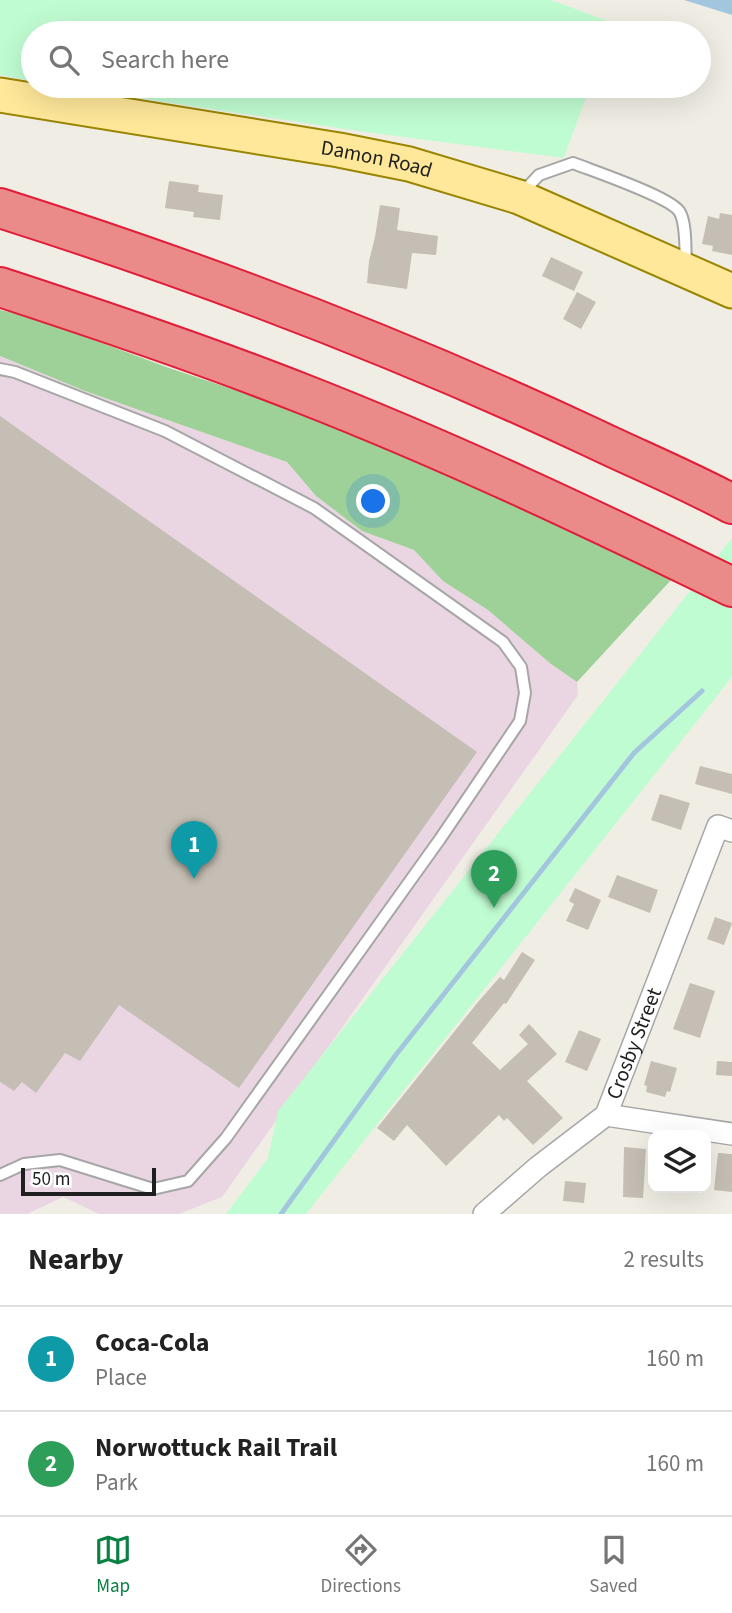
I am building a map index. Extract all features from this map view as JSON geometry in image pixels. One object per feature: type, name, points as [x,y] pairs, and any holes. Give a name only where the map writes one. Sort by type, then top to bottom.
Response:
[{"type":"highway","points":[[0,208],[178,269],[351,333],[504,397],[732,503]]},
{"type":"highway","points":[[0,288],[124,329],[303,394],[487,472],[732,587]]},
{"type":"main road","name":"Damon Road","points":[[0,95],[386,159],[519,197],[732,291]]},
{"type":"street","name":"Crosby Street","points":[[484,1214],[538,1167],[606,1115],[725,828]]},
{"type":"street","points":[[606,1115],[732,1134]]},
{"type":"lane","points":[[519,197],[539,175],[573,163],[665,200],[680,211],[687,272]]},
{"type":"lane","points":[[0,369],[15,372],[164,431],[314,508],[503,642],[521,667],[525,693],[520,721],[440,839],[226,1138],[188,1181],[153,1189],[60,1160],[24,1164],[0,1175]]},
{"type":"shaded area","points":[[0,356],[85,391],[287,462],[316,496],[362,531],[414,550],[443,581],[488,610],[551,664],[577,682],[578,695],[222,1197],[179,1214],[99,1214],[63,1197],[27,1214],[0,1214]]},
{"type":"green space","points":[[0,0],[551,0],[608,21],[21,21],[21,79],[0,75]]},
{"type":"green space","points":[[138,98],[586,98],[564,158]]},
{"type":"green space","points":[[0,310],[32,317],[169,368],[322,419],[546,517],[671,580],[577,682],[551,664],[488,610],[443,581],[414,550],[362,531],[316,496],[287,462],[85,391],[0,356]]},
{"type":"green space","points":[[732,538],[732,677],[306,1214],[226,1214],[268,1158],[278,1111]]},
{"type":"water","points":[[684,0],[732,0],[732,15]]},
{"type":"building","points":[[169,181],[199,185],[198,192],[223,195],[220,220],[193,217],[194,212],[165,208]]},
{"type":"building","points":[[380,205],[400,208],[397,230],[438,236],[436,255],[412,253],[407,289],[367,283]]},
{"type":"building","points":[[720,213],[732,215],[732,255],[712,251],[713,246],[702,244],[708,216],[719,219]]},
{"type":"building","points":[[551,257],[583,272],[574,291],[542,276]]},
{"type":"building","points":[[577,292],[596,302],[581,329],[563,319]]},
{"type":"building","points":[[0,416],[477,752],[239,1088],[119,1005],[80,1061],[65,1053],[36,1093],[22,1082],[14,1091],[0,1082]]},
{"type":"building","points":[[700,766],[732,774],[732,794],[695,784]]},
{"type":"building","points":[[660,794],[690,803],[681,830],[651,820]]},
{"type":"building","points":[[617,875],[658,890],[650,913],[608,897]]},
{"type":"building","points":[[575,888],[601,900],[588,930],[566,921],[574,904],[569,901]]},
{"type":"building","points":[[715,917],[732,923],[724,945],[707,939]]},
{"type":"building","points":[[522,952],[535,960],[506,1004],[504,1003],[472,1043],[500,1070],[528,1044],[519,1035],[529,1024],[557,1054],[527,1081],[563,1118],[533,1145],[507,1118],[504,1121],[499,1115],[446,1166],[407,1125],[394,1141],[377,1128],[478,1002],[500,977],[504,980]]},
{"type":"building","points":[[690,983],[715,991],[700,1038],[673,1029]]},
{"type":"building","points":[[579,1030],[601,1039],[587,1071],[565,1062]]},
{"type":"building","points":[[651,1061],[677,1068],[670,1092],[667,1091],[665,1097],[646,1092],[647,1086],[644,1085]]},
{"type":"building","points":[[717,1061],[732,1062],[732,1076],[716,1075]]},
{"type":"building","points":[[624,1147],[646,1149],[643,1198],[623,1197]]},
{"type":"building","points":[[718,1153],[732,1154],[732,1192],[714,1190]]},
{"type":"building","points":[[565,1181],[586,1183],[584,1203],[563,1201]]},
{"type":"waterway","points":[[281,1214],[395,1056],[634,753],[702,691]]},
{"type":"place","name":"Coca-Cola","points":[[194,879]]},
{"type":"place","name":"Norwottuck Rail Trail","points":[[494,908]]}]
